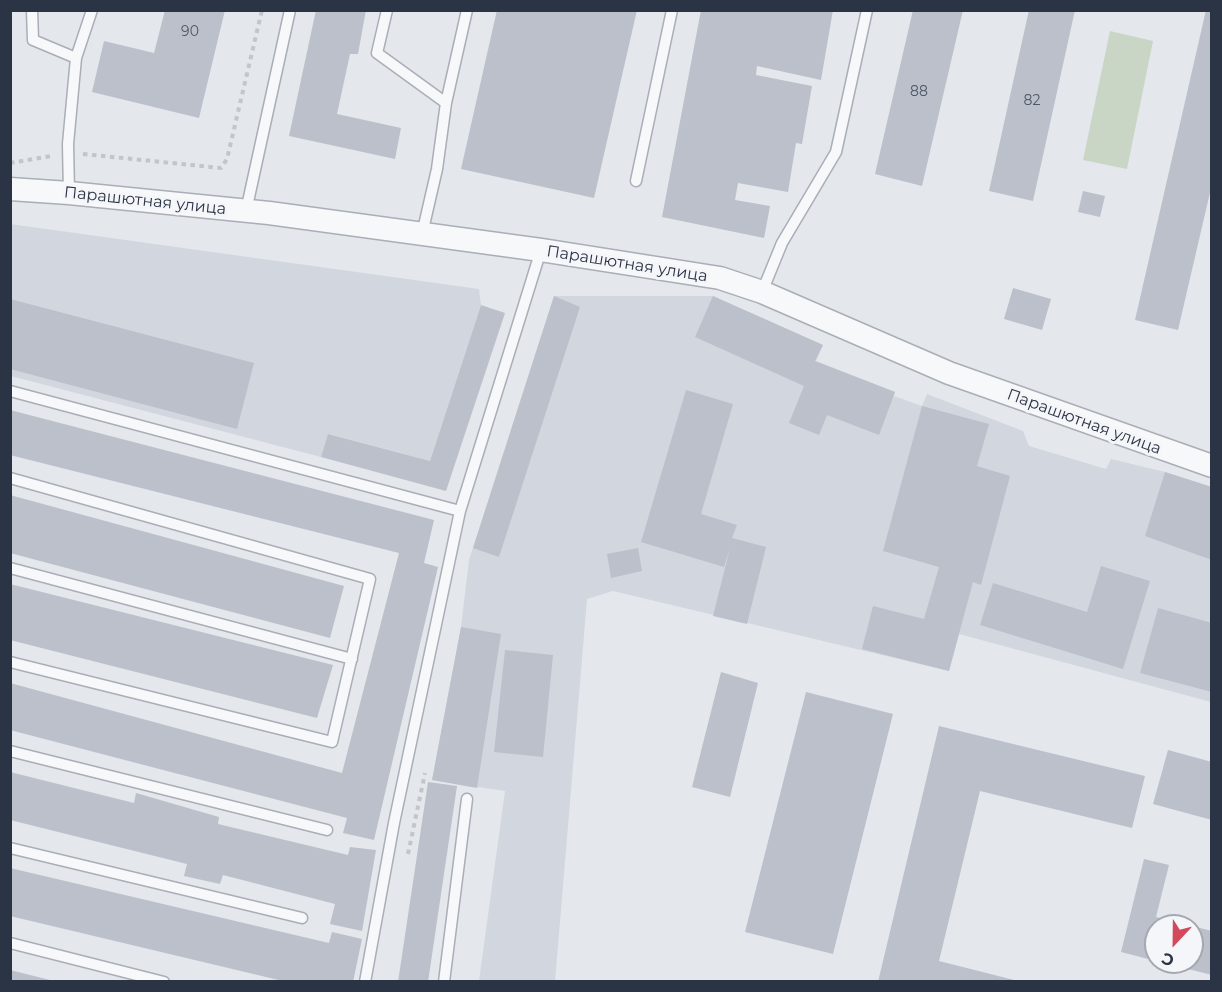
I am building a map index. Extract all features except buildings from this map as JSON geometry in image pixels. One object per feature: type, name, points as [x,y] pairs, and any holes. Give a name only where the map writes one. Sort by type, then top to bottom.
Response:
[{"type":"street","name":"Парашютная улица","points":[[10,189],[246,211],[541,250],[720,278],[762,292],[949,373],[1212,466]]},
{"type":"lane","points":[[32,10],[33,40],[76,58]]},
{"type":"lane","points":[[69,193],[69,153],[76,58],[92,10]]},
{"type":"lane","points":[[246,211],[290,10]]},
{"type":"lane","points":[[387,10],[377,53],[446,103]]},
{"type":"lane","points":[[422,234],[437,169],[446,103],[467,10]]},
{"type":"lane","points":[[636,181],[672,10]]},
{"type":"lane","points":[[762,292],[782,243],[836,152],[867,10]]},
{"type":"lane","points":[[365,981],[394,823],[460,511],[541,250]]},
{"type":"lane","points":[[10,391],[460,511]]},
{"type":"lane","points":[[10,477],[370,579],[332,742],[10,662]]},
{"type":"lane","points":[[10,568],[352,659]]},
{"type":"lane","points":[[10,751],[327,830]]},
{"type":"lane","points":[[444,981],[467,799]]},
{"type":"lane","points":[[10,848],[302,918]]},
{"type":"lane","points":[[10,943],[164,981]]},
{"type":"path","points":[[10,163],[69,153],[221,168],[228,159],[262,10]]},
{"type":"path","points":[[407,859],[426,769]]},
{"type":"shaded area","points":[[10,224],[479,289],[481,305],[430,461],[329,434],[321,457],[11,376]]},
{"type":"shaded area","points":[[554,296],[713,296],[823,345],[816,361],[895,392],[894,396],[922,406],[927,394],[1023,431],[1029,446],[1106,469],[1111,459],[1165,472],[1211,487],[1211,702],[959,634],[949,671],[613,591],[587,599],[555,981],[479,981],[505,791],[432,780],[461,627],[469,560]]},
{"type":"green space","points":[[1110,31],[1153,41],[1127,169],[1083,160]]}]
